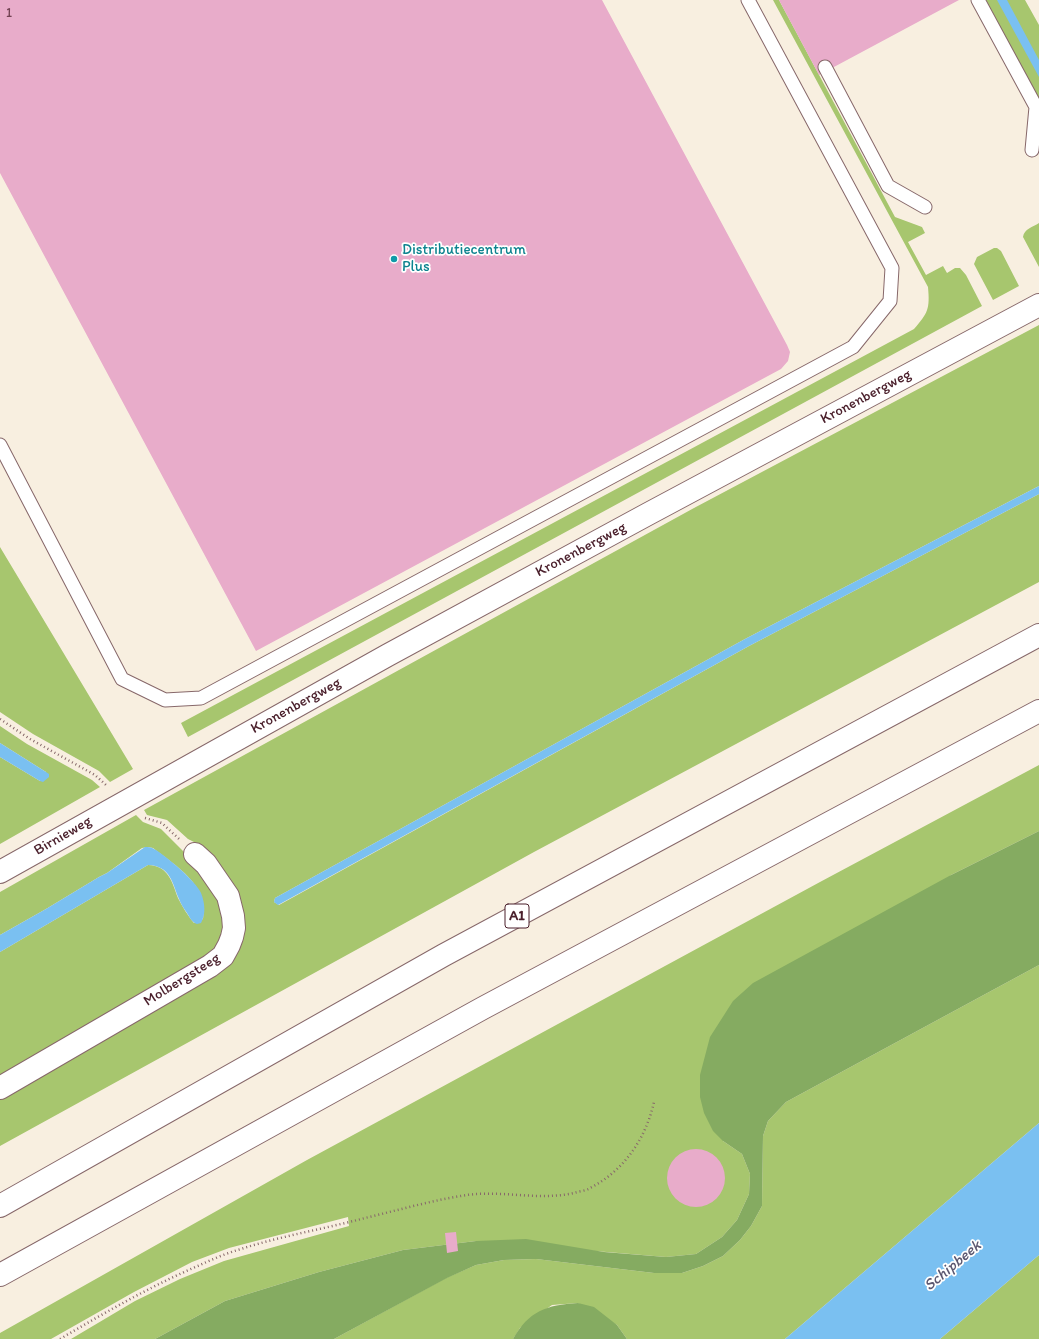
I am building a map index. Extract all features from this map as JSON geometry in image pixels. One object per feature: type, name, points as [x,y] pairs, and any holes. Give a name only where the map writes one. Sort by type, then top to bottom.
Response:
[{"type":"main road","name":"Kronenbergweg","points":[[126,800],[409,643],[654,510],[1039,305]]},
{"type":"main road","name":"A1","points":[[0,1206],[444,955],[1039,635]]},
{"type":"main road","points":[[0,1275],[490,1004],[1039,711]]},
{"type":"main road","name":"Birnieweg","points":[[0,872],[126,800]]},
{"type":"main road","name":"Molbergsteeg","points":[[0,1088],[203,970],[223,956],[232,937],[234,928],[228,896],[206,864],[195,854]]},
{"type":"lane","points":[[0,445],[122,679],[164,700],[200,698],[852,347],[890,301],[892,268],[748,0]]},
{"type":"lane","points":[[978,0],[1036,107],[1032,150]]},
{"type":"lane","points":[[825,67],[888,186],[925,206]]},
{"type":"path","points":[[0,719],[30,739],[95,775],[118,797],[126,800],[145,818],[162,824],[195,854]]},
{"type":"path","points":[[60,1339],[150,1288],[182,1272],[240,1249],[419,1205],[468,1195],[500,1193],[532,1196],[559,1196],[589,1189],[610,1176],[626,1161],[638,1143],[651,1116],[654,1102]]},
{"type":"green space","points":[[773,0],[779,0],[895,217],[922,227],[925,233],[908,242],[926,275],[943,266],[947,273],[955,268],[960,268],[966,275],[982,306],[188,737],[181,723],[914,329],[919,324],[928,306],[928,287]]},
{"type":"green space","points":[[986,0],[1025,0],[1039,25],[1039,99]]},
{"type":"green space","points":[[1039,223],[1039,267],[1023,237],[1027,230]]},
{"type":"green space","points":[[994,248],[1001,251],[1019,286],[993,300],[974,264],[977,257]]},
{"type":"green space","points":[[1039,325],[1039,486],[745,639],[275,898],[274,902],[279,905],[749,646],[1039,494],[1039,582],[534,852],[0,1146],[0,1097],[239,938],[194,842],[188,839],[167,820],[147,815],[144,810],[694,508]]},
{"type":"green space","points":[[0,547],[133,769],[110,782],[99,771],[33,734],[0,712]]},
{"type":"green space","points":[[0,726],[27,744],[92,780],[100,787],[0,844],[0,757],[40,781],[46,772],[0,743]]},
{"type":"green space","points":[[1039,765],[1039,831],[951,875],[723,1141],[742,1154],[750,1174],[749,1194],[737,1220],[722,1237],[696,1254],[666,1257],[476,1241],[403,1250],[319,1272],[225,1301],[155,1339],[71,1339],[135,1301],[180,1279],[224,1261],[349,1226],[348,1217],[229,1248],[192,1262],[134,1292],[51,1339],[0,1339],[0,1333],[307,1160]]},
{"type":"green space","points":[[136,815],[143,822],[161,829],[184,852],[186,852],[207,875],[227,920],[218,950],[0,1082],[0,952],[148,865],[161,868],[169,876],[178,898],[194,923],[203,919],[204,907],[196,886],[181,869],[153,848],[148,847],[142,848],[107,873],[0,935],[0,892]]},
{"type":"green space","points":[[1039,831],[1039,965],[786,1102],[768,1121],[763,1136],[762,1206],[751,1226],[740,1240],[723,1256],[703,1266],[682,1273],[654,1273],[536,1259],[504,1260],[476,1265],[447,1278],[334,1339],[155,1339],[225,1301],[319,1272],[403,1250],[476,1241],[526,1239],[604,1252],[666,1257],[696,1254],[722,1237],[737,1220],[749,1194],[750,1174],[742,1154],[723,1141],[713,1131],[704,1113],[700,1097],[700,1075],[710,1037],[733,1001],[753,983],[951,875]]},
{"type":"green space","points":[[1039,965],[1039,1123],[785,1339],[627,1339],[617,1325],[578,1303],[552,1305],[520,1328],[513,1339],[334,1339],[446,1278],[476,1265],[504,1260],[536,1259],[654,1273],[682,1273],[703,1266],[723,1256],[740,1240],[751,1226],[762,1206],[763,1136],[768,1121],[786,1102]]},
{"type":"green space","points":[[1039,1255],[1039,1339],[940,1339]]},
{"type":"green space","points":[[578,1303],[594,1307],[617,1325],[627,1339],[513,1339],[525,1322],[540,1311],[557,1306]]},
{"type":"water","points":[[997,0],[1007,0],[1039,60],[1039,77]]},
{"type":"water","points":[[1039,486],[1039,494],[749,646],[278,905],[274,902],[275,898],[745,639]]},
{"type":"water","points":[[0,743],[49,774],[49,777],[43,782],[40,781],[0,757]]},
{"type":"water","points":[[145,847],[153,848],[165,857],[187,875],[198,888],[204,905],[204,916],[201,923],[197,924],[190,918],[179,899],[170,876],[162,868],[148,865],[0,952],[0,935],[107,873]]},
{"type":"water","name":"Schipbeek","points":[[1039,1123],[1039,1255],[940,1339],[785,1339]]},
{"type":"building","name":"Distributiecentrum Plus","points":[[0,0],[602,0],[787,345],[790,352],[788,361],[781,369],[256,651],[0,173]]},
{"type":"building","points":[[779,0],[959,0],[819,75]]},
{"type":"building","points":[[696,1149],[707,1151],[717,1157],[723,1167],[725,1178],[723,1189],[717,1199],[707,1205],[696,1207],[685,1205],[675,1199],[669,1189],[667,1178],[669,1167],[675,1157],[685,1151]]},
{"type":"building","points":[[456,1232],[458,1251],[447,1253],[445,1233]]},
{"type":"place","name":"Distributiecentrum Plus","points":[[394,259]]}]
